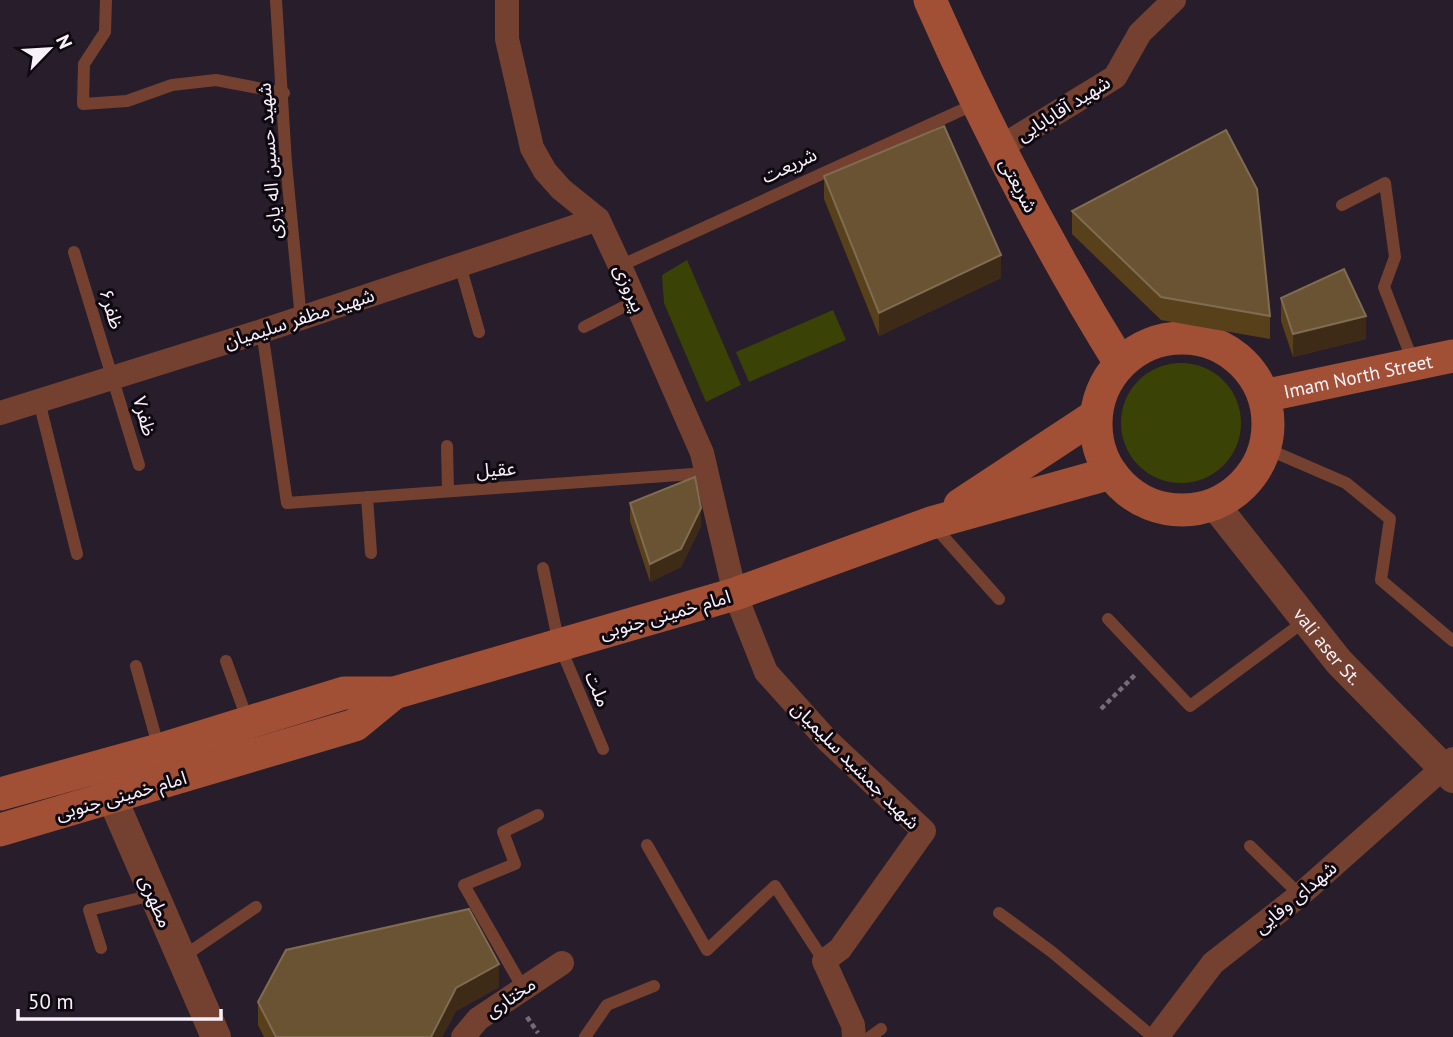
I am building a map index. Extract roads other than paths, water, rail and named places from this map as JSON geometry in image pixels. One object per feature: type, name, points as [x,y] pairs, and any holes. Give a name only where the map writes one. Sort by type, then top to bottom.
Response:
[{"type":"main road","name":"شریعتی","points":[[930,0],[999,148],[1079,296],[1119,363]]},
{"type":"main road","points":[[1172,337],[1201,339],[1228,350],[1250,370],[1264,396],[1268,422],[1265,448],[1254,471],[1237,491],[1214,504],[1186,510],[1157,507],[1131,494],[1111,473],[1096,436],[1096,416],[1103,387],[1119,363],[1143,346],[1172,337]]},
{"type":"main road","name":"Imam North Street","points":[[1264,396],[1452,359]]},
{"type":"main road","points":[[932,523],[1096,416]]},
{"type":"main road","points":[[932,523],[1111,473]]},
{"type":"main road","name":"امام خمینی جنوبی","points":[[0,794],[159,750],[344,693],[394,694],[736,594],[932,523]]},
{"type":"main road","name":"امام خمینی جنوبی","points":[[0,830],[113,799],[355,725],[394,694]]},
{"type":"street","name":"پیروزی","points":[[507,0],[507,39],[532,148],[545,171],[561,189],[598,219],[620,265],[702,453],[736,594]]},
{"type":"street","name":"شهید آقابابایی","points":[[999,148],[1115,77],[1140,33],[1174,0]]},
{"type":"street","name":"شهید مظفر سلیمیان","points":[[0,413],[302,319],[598,219]]},
{"type":"street","name":"vali aser St.","points":[[1214,504],[1339,662],[1451,768]]},
{"type":"street","name":"شهید جمشید سلیمیان","points":[[736,594],[766,672],[828,741],[924,831],[840,949],[824,961]]},
{"type":"street","name":"مطهری","points":[[98,765],[216,1037]]},
{"type":"street","name":"شهدای وفایی","points":[[1155,1037],[1213,963],[1300,895],[1451,768]]},
{"type":"street","points":[[824,961],[853,1025],[854,1037]]},
{"type":"street","name":"مختاری","points":[[463,1037],[478,1019],[562,963]]},
{"type":"lane","points":[[106,0],[105,32],[84,64],[83,104],[127,101],[172,85],[216,80],[284,93]]},
{"type":"lane","name":"شهید حسین اله یاری","points":[[276,0],[284,93],[286,163],[302,319]]},
{"type":"lane","name":"شریعت","points":[[620,265],[976,103]]},
{"type":"lane","points":[[1342,205],[1385,183],[1395,257],[1384,287],[1414,365]]},
{"type":"lane","name":"ظفر۶","points":[[74,252],[113,378]]},
{"type":"lane","points":[[460,265],[479,332]]},
{"type":"lane","points":[[584,327],[635,301]]},
{"type":"lane","name":"عقیل","points":[[262,331],[287,503],[707,473]]},
{"type":"lane","name":"ظفر۷","points":[[113,378],[139,465]]},
{"type":"lane","points":[[38,401],[77,554]]},
{"type":"lane","points":[[447,446],[448,491]]},
{"type":"lane","points":[[1265,448],[1346,483],[1390,519],[1381,580],[1453,641]]},
{"type":"lane","points":[[367,497],[371,553]]},
{"type":"lane","points":[[932,523],[999,599]]},
{"type":"lane","name":"ملت","points":[[543,568],[559,644],[603,749]]},
{"type":"lane","points":[[1108,619],[1190,706],[1306,620]]},
{"type":"lane","points":[[226,661],[248,721]]},
{"type":"lane","points":[[136,666],[159,750]]},
{"type":"lane","points":[[523,988],[464,885],[514,864],[503,832],[538,815]]},
{"type":"lane","points":[[647,845],[707,950],[775,886],[824,961]]},
{"type":"lane","points":[[1250,846],[1300,895]]},
{"type":"lane","points":[[101,948],[89,910],[153,895]]},
{"type":"lane","points":[[181,958],[256,907]]},
{"type":"lane","points":[[999,913],[1052,952],[1155,1037]]},
{"type":"lane","points":[[585,1037],[607,1005],[654,986]]},
{"type":"lane","points":[[870,1037],[881,1029]]}]
